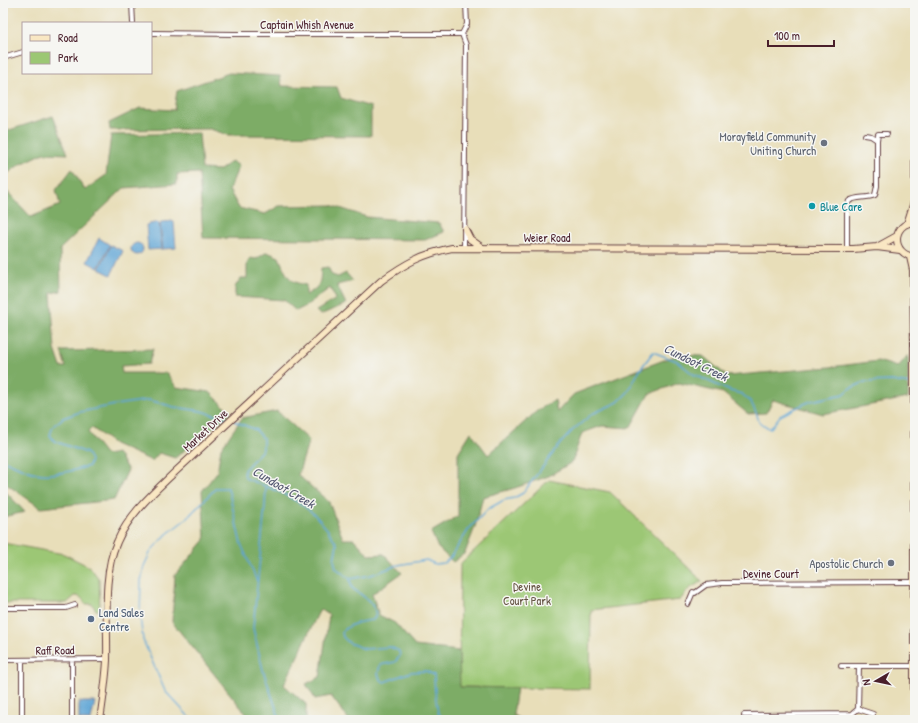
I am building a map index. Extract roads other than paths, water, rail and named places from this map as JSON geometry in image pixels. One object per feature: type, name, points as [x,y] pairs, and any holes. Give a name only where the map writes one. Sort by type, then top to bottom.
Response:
[{"type":"street","points":[[132,3],[132,22]]},
{"type":"street","points":[[464,248],[466,45],[462,34],[467,24],[466,3]]},
{"type":"street","name":"Captain Whish Avenue","points":[[152,33],[462,34]]},
{"type":"street","points":[[3,58],[22,52]]},
{"type":"street","points":[[847,248],[849,201],[853,198],[868,198],[875,195],[877,186],[878,134],[887,134]]},
{"type":"street","points":[[865,135],[872,136],[877,140]]},
{"type":"street","points":[[907,224],[915,201],[915,139]]},
{"type":"street","points":[[914,720],[913,582],[915,348],[913,257],[900,250],[897,236],[899,231],[907,224],[915,222]]},
{"type":"street","points":[[465,229],[472,241],[483,248]]},
{"type":"street","name":"Weier Road","points":[[877,247],[897,236]]},
{"type":"street","name":"Weier Road","points":[[464,248],[877,247],[900,250]]},
{"type":"street","name":"Market Drive","points":[[100,720],[104,696],[107,659],[108,590],[110,566],[116,543],[127,524],[144,502],[175,472],[381,281],[403,265],[425,255],[452,248],[464,248]]},
{"type":"street","name":"Devine Court","points":[[688,604],[693,592],[695,593],[706,585],[722,583],[913,582]]},
{"type":"street","points":[[3,608],[66,608],[75,605]]},
{"type":"street","name":"Raff Road","points":[[3,660],[107,659]]},
{"type":"street","points":[[72,660],[72,720]]},
{"type":"street","points":[[22,661],[22,720]]},
{"type":"street","points":[[841,666],[914,666]]},
{"type":"street","points":[[744,715],[852,714],[858,709],[859,666]]},
{"type":"street","points":[[858,709],[873,714]]},
{"type":"street","points":[[799,715],[799,720]]},
{"type":"water","points":[[158,222],[162,249],[148,250],[146,225]]},
{"type":"water","points":[[174,222],[176,248],[163,249],[160,223]]},
{"type":"water","points":[[99,238],[110,245],[98,268],[87,262]]},
{"type":"water","points":[[139,243],[142,244],[142,254],[135,255],[132,254],[131,247],[132,244]]},
{"type":"water","points":[[111,245],[123,251],[111,275],[99,269]]},
{"type":"water","points":[[79,702],[95,702],[91,720],[79,720]]},
{"type":"waterway","name":"Cundoot Creek","points":[[234,421],[256,430],[263,438],[263,449],[244,470],[245,478],[280,492],[298,502],[314,514],[337,544],[334,560],[336,568],[350,579],[371,575],[398,565],[426,560],[435,564],[444,563],[450,558],[469,529],[488,509],[504,500],[514,498],[523,493],[560,444],[573,430],[592,414],[618,402],[628,392],[639,371],[653,352],[677,361],[693,374],[730,391],[742,394],[751,402],[759,422],[770,429],[780,416],[804,404],[811,401],[844,394],[851,388],[865,382],[892,381],[910,384]]},
{"type":"waterway","name":"Cundoot Creek","points":[[3,460],[27,470],[42,474],[72,471],[89,466],[91,460],[87,453],[54,441],[50,435],[53,426],[63,418],[80,412],[115,405],[149,400],[174,407],[201,411],[228,419]]},
{"type":"waterway","points":[[266,487],[253,628],[263,670],[280,720]]},
{"type":"waterway","points":[[192,720],[165,691],[143,640],[140,617],[141,581],[144,566],[151,551],[167,534],[186,519],[216,488],[228,488],[241,544],[257,581]]},
{"type":"waterway","points":[[350,579],[352,588],[373,606],[376,615],[373,620],[360,622],[349,626],[342,632],[343,637],[349,643],[365,649],[390,647],[399,651],[400,656],[395,662],[380,665],[378,674],[380,679],[384,682],[411,672],[426,671],[434,675],[438,713],[446,720]]},
{"type":"place","name":"Morayfield Community Uniting Church","points":[[824,143]]},
{"type":"place","name":"Blue Care","points":[[812,206]]},
{"type":"place","name":"Apostolic Church","points":[[891,563]]},
{"type":"place","name":"Land Sales Centre","points":[[91,619]]},
{"type":"park label","name":"Devine Court Park","points":[[527,593]]}]
